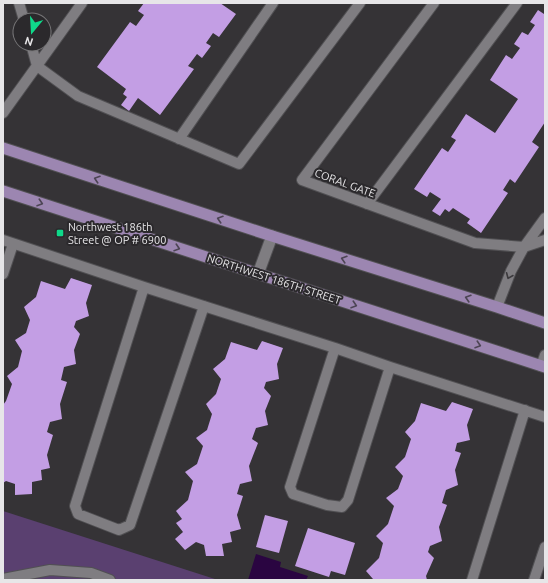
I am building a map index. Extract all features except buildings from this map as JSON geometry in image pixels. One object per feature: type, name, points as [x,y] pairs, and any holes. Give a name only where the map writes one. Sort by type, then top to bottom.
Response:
[{"type":"main road","points":[[3,148],[545,323]]},
{"type":"main road","name":"NORTHWEST 186TH STREET","points":[[3,191],[258,274],[544,363]]},
{"type":"street","points":[[258,274],[272,236]]},
{"type":"lane","points":[[3,113],[82,3]]},
{"type":"lane","points":[[179,139],[273,3]]},
{"type":"lane","points":[[33,52],[37,66],[78,96],[239,164],[360,3]]},
{"type":"lane","name":"CORAL GATE","points":[[434,3],[302,180],[475,243],[524,247],[545,240]]},
{"type":"lane","points":[[368,204],[518,3]]},
{"type":"lane","points":[[497,307],[511,271],[524,247],[545,218]]},
{"type":"lane","points":[[3,274],[8,242],[545,417]]},
{"type":"lane","points":[[144,287],[75,506],[78,514],[119,530],[130,525],[204,306]]},
{"type":"lane","points":[[335,348],[290,487],[293,494],[327,505],[342,507],[348,500],[390,367]]},
{"type":"lane","points":[[472,580],[525,410]]},
{"type":"lane","points":[[534,580],[545,547]]},
{"type":"lane","points":[[3,579],[50,570],[91,573],[110,580]]},
{"type":"shaded area","points":[[3,511],[218,580],[3,580]]},
{"type":"shaded area","points":[[256,554],[281,562],[280,567],[308,576],[306,580],[248,580]]},
{"type":"place","name":"Northwest 186th Street @ OP # 6900","points":[[60,233]]}]
